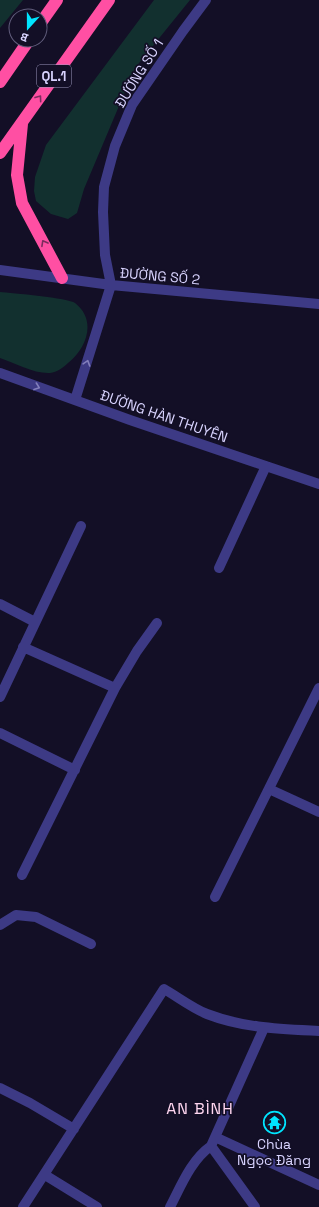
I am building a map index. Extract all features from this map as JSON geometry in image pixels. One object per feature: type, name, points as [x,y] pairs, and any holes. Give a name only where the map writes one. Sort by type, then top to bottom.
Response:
[{"type":"highway","points":[[48,13],[57,0]]},
{"type":"highway","name":"QL.1","points":[[0,153],[109,0]]},
{"type":"highway","name":"QL.1","points":[[0,82],[23,48]]},
{"type":"highway","points":[[22,121],[17,175],[22,203],[62,278]]},
{"type":"street","name":"ĐƯỜNG SỐ 1","points":[[75,400],[111,285],[106,255],[103,212],[104,186],[115,146],[132,104],[206,0]]},
{"type":"street","name":"ĐƯỜNG SỐ 2","points":[[0,270],[111,285],[319,304]]},
{"type":"street","name":"ĐƯỜNG HÀN THUYÊN","points":[[0,373],[319,484]]},
{"type":"street","points":[[219,568],[266,466]]},
{"type":"street","points":[[0,697],[81,526]]},
{"type":"street","points":[[0,604],[35,622]]},
{"type":"street","points":[[22,875],[115,688],[137,651],[157,622]]},
{"type":"street","points":[[24,647],[115,688]]},
{"type":"street","points":[[215,897],[319,688]]},
{"type":"street","points":[[0,733],[75,770]]},
{"type":"street","points":[[269,789],[319,812]]},
{"type":"street","points":[[0,925],[16,914],[36,917],[91,944]]},
{"type":"street","points":[[23,1207],[164,989],[206,1013],[238,1024],[264,1028],[319,1031]]},
{"type":"street","points":[[170,1207],[197,1158],[213,1142],[264,1028]]},
{"type":"street","points":[[0,1088],[30,1103],[74,1129]]},
{"type":"street","points":[[213,1142],[319,1186]]},
{"type":"street","points":[[213,1142],[255,1207]]},
{"type":"street","points":[[45,1175],[97,1207]]},
{"type":"green space","points":[[0,0],[23,0],[16,8],[8,8],[8,18],[0,28]]},
{"type":"green space","points":[[154,0],[190,0],[135,68],[84,189],[77,213],[68,219],[51,214],[36,201],[34,191],[35,177],[46,145]]},
{"type":"green space","points":[[0,292],[52,298],[75,303],[86,317],[87,334],[75,357],[62,368],[50,373],[31,370],[0,358]]},
{"type":"place","name":"Chùa Ngọc Đăng","points":[[274,1122]]},
{"type":"district","name":"AN BÌNH","points":[[200,1108]]}]
